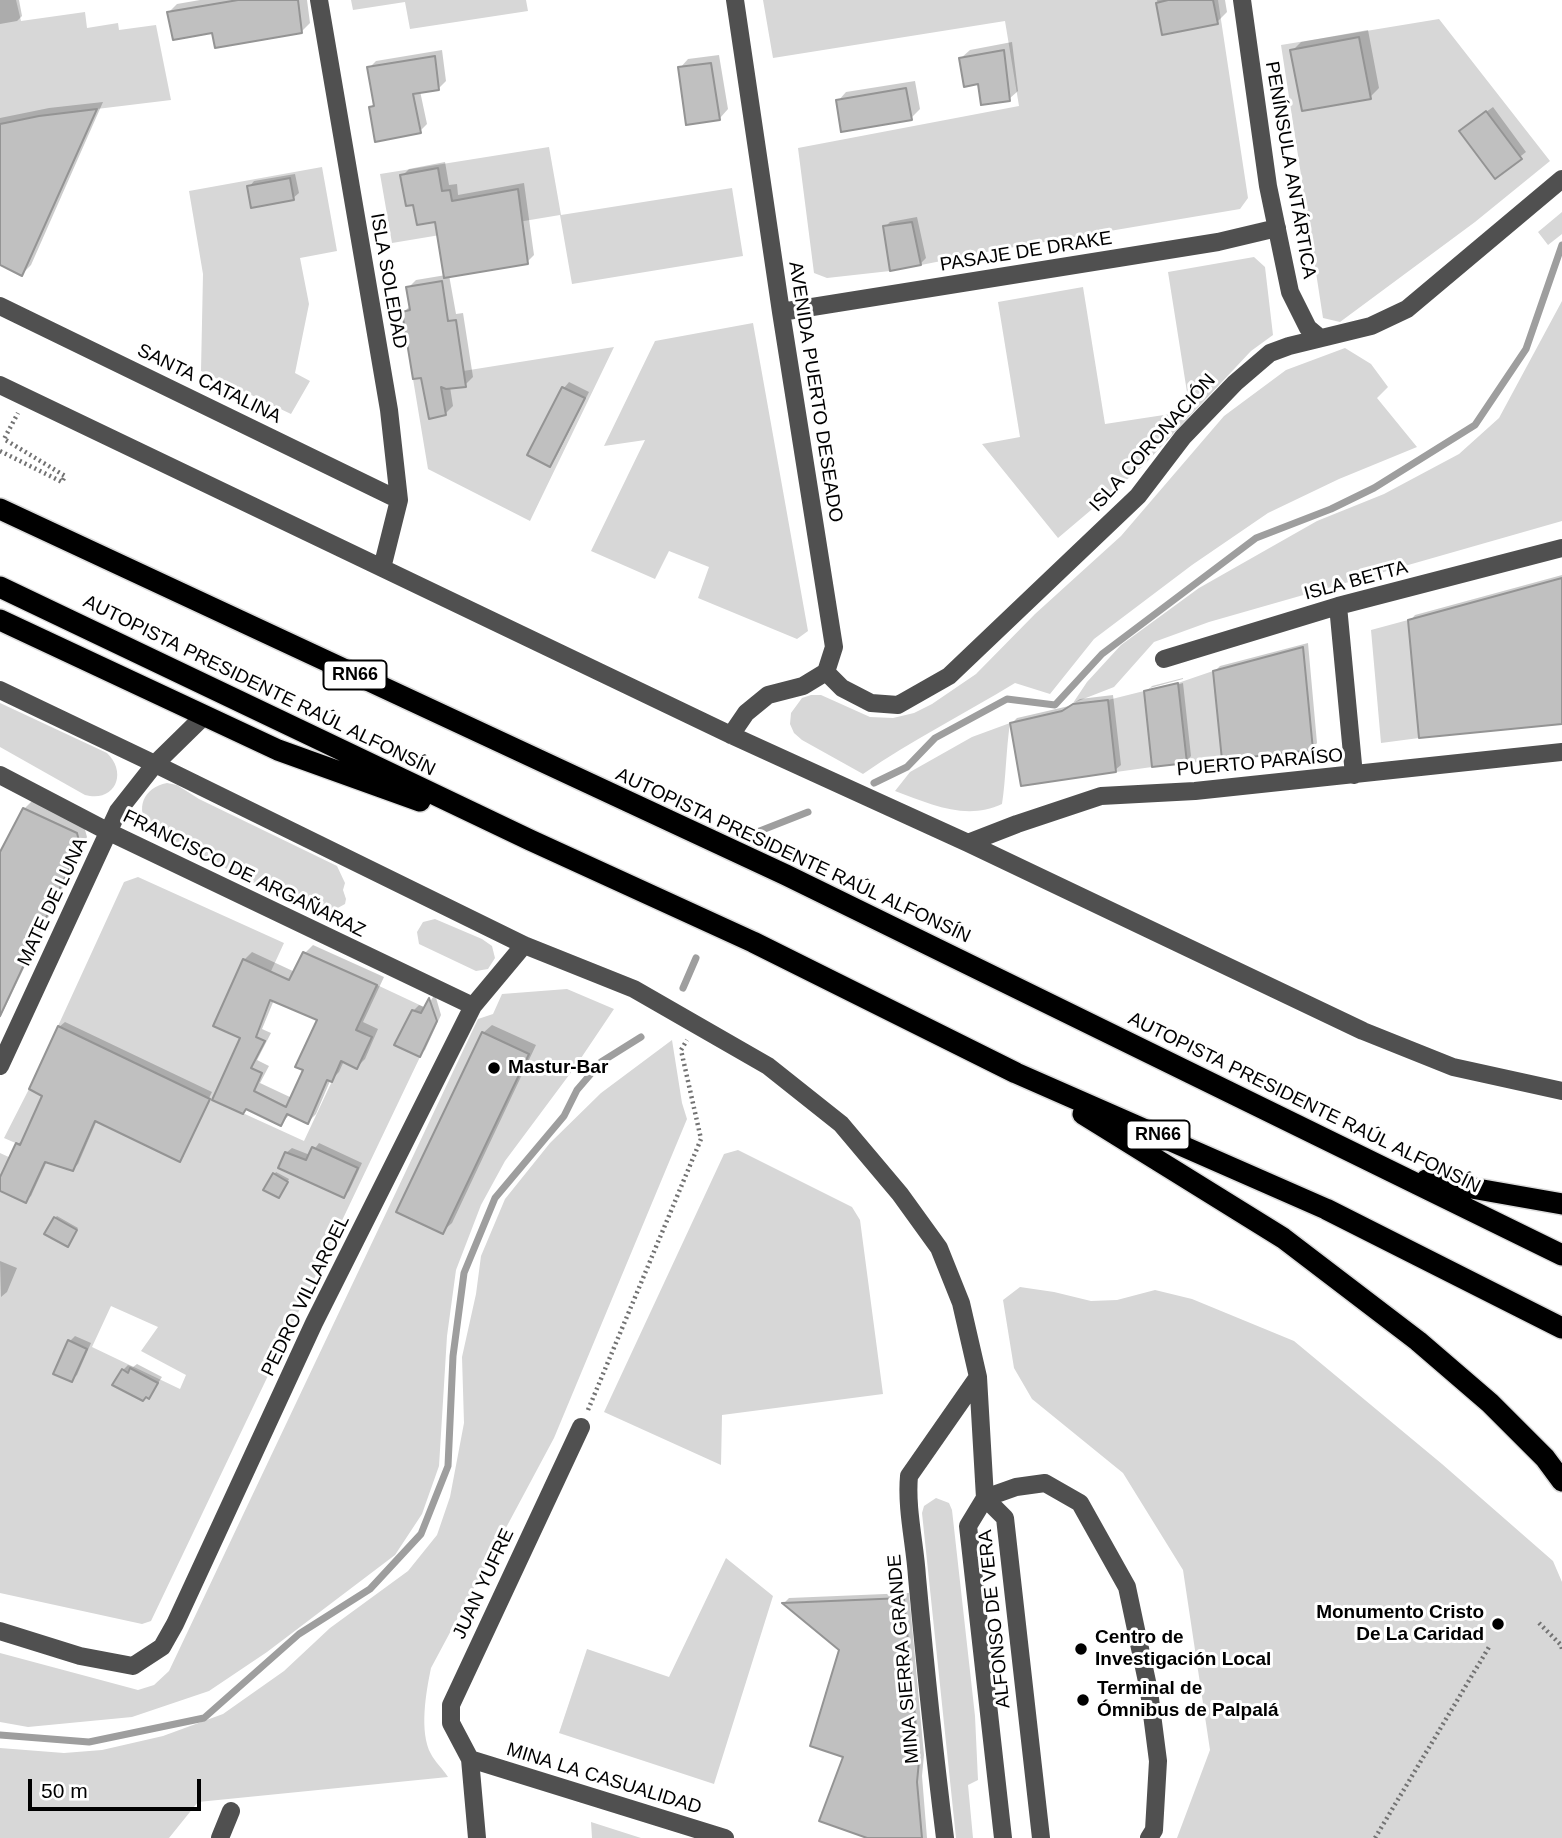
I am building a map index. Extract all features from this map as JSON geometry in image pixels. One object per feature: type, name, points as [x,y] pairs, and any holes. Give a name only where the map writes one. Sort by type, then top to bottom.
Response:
[{"type":"highway","name":"AUTOPISTA PRESIDENTE RAÚL ALFONSÍN","points":[[0,509],[786,875],[1562,1255]]},
{"type":"highway","name":"AUTOPISTA PRESIDENTE RAÚL ALFONSÍN","points":[[0,587],[530,841],[753,942],[1016,1073],[1326,1209],[1562,1328]]},
{"type":"highway","points":[[0,620],[278,750],[530,841]]},
{"type":"highway","points":[[1016,1073],[1283,1238],[1418,1342],[1490,1403],[1545,1458],[1562,1481]]},
{"type":"highway","points":[[1404,1177],[1562,1203]]},
{"type":"street","name":"ISLA SOLEDAD","points":[[319,0],[389,410],[399,500],[382,568]]},
{"type":"street","name":"AVENIDA PUERTO DESEADO","points":[[735,0],[834,647],[826,672]]},
{"type":"street","name":"PENÍNSULA ANTÁRTICA","points":[[1242,0],[1268,186],[1290,292],[1308,328],[1320,338]]},
{"type":"street","name":"ISLA CORONACIÓN","points":[[826,672],[842,688],[872,702],[898,705],[948,676],[1138,496],[1183,437],[1235,383],[1270,353],[1289,345],[1371,326],[1406,309],[1562,179]]},
{"type":"street","name":"PASAJE DE DRAKE","points":[[781,312],[1218,242],[1277,228]]},
{"type":"street","name":"SANTA CATALINA","points":[[0,306],[399,500]]},
{"type":"street","points":[[0,386],[731,735],[968,843],[1363,1031],[1453,1068],[1562,1091]]},
{"type":"street","name":"ISLA BETTA","points":[[1164,659],[1338,606],[1562,548]]},
{"type":"street","points":[[1338,606],[1354,775]]},
{"type":"street","points":[[731,735],[746,713],[768,695],[803,686],[826,672]]},
{"type":"street","points":[[0,690],[524,945],[634,989],[768,1066],[841,1124],[900,1194],[939,1248],[961,1303],[978,1377],[985,1498],[1016,1487],[1045,1483],[1080,1503],[1127,1587],[1149,1691],[1158,1761],[1154,1829],[1149,1838]]},
{"type":"street","name":"MATE DE LUNA","points":[[0,1066],[118,811],[155,764],[204,716]]},
{"type":"street","name":"PUERTO PARAÍSO","points":[[968,843],[1101,796],[1195,791],[1562,752]]},
{"type":"street","name":"FRANCISCO DE ARGAÑARAZ","points":[[0,775],[108,832],[472,1006]]},
{"type":"street","name":"PEDRO VILLAROEL","points":[[0,1631],[80,1656],[133,1666],[162,1647],[176,1624],[314,1323],[472,1006],[524,945]]},
{"type":"street","name":"MINA SIERRA GRANDE","points":[[945,1838],[929,1717],[914,1533],[908,1494],[909,1476],[978,1377]]},
{"type":"street","name":"JUAN YUFRE","points":[[470,1759],[451,1723],[451,1704],[581,1427]]},
{"type":"street","name":"ALFONSO DE VERA","points":[[1003,1838],[968,1526],[985,1498],[1005,1518],[1041,1838]]},
{"type":"street","points":[[470,1759],[477,1838]]},
{"type":"street","name":"MINA LA CASUALIDAD","points":[[470,1759],[716,1837]]},
{"type":"street","points":[[220,1838],[231,1811]]},
{"type":"path","points":[[0,451],[62,482],[65,476],[4,439],[26,398]]},
{"type":"path","points":[[581,1427],[701,1139],[681,1050],[697,1025]]},
{"type":"path","points":[[1539,1623],[1562,1649]]},
{"type":"path","points":[[1375,1838],[1489,1647]]},
{"type":"shaded area","points":[[0,0],[16,0],[21,21],[85,12],[87,28],[118,23],[119,30],[156,25],[171,100],[39,116],[0,124]]},
{"type":"shaded area","points":[[351,0],[526,0],[528,11],[410,29],[405,2],[353,10]]},
{"type":"shaded area","points":[[763,0],[1218,0],[1248,198],[1240,209],[921,265],[912,222],[884,226],[890,271],[827,278],[814,273],[798,148],[1019,106],[1005,21],[773,58]]},
{"type":"shaded area","points":[[1439,19],[1550,161],[1475,222],[1340,322],[1323,318],[1281,45]]},
{"type":"shaded area","points":[[549,147],[561,215],[732,188],[743,256],[572,284],[560,215],[392,243],[380,174]]},
{"type":"shaded area","points":[[322,167],[337,251],[300,258],[309,304],[295,373],[310,381],[291,414],[201,371],[203,274],[189,191]]},
{"type":"shaded area","points":[[1562,212],[1562,234],[1548,245],[1538,232]]},
{"type":"shaded area","points":[[1254,257],[1265,267],[1273,335],[1251,351],[1143,466],[1058,538],[982,444],[1020,437],[998,302],[1083,287],[1105,424],[1190,411],[1168,272]]},
{"type":"shaded area","points":[[1562,301],[1562,521],[1209,622],[1154,642],[1114,687],[1073,703],[1087,682],[1121,645],[1199,588],[1317,521],[1384,494],[1459,454],[1499,418]]},
{"type":"shaded area","points":[[753,323],[808,631],[797,639],[698,598],[709,567],[669,551],[655,579],[591,551],[645,440],[604,446],[655,341]]},
{"type":"shaded area","points":[[614,347],[530,521],[428,469],[413,379]]},
{"type":"shaded area","points":[[1345,348],[1371,364],[1388,387],[1377,398],[1417,447],[1339,479],[1268,513],[1192,565],[1094,639],[1050,694],[1015,683],[919,738],[863,774],[794,733],[790,724],[791,713],[802,698],[811,695],[821,695],[870,717],[893,718],[914,713],[932,704],[976,674],[1035,614],[1121,536],[1224,416],[1286,370]]},
{"type":"shaded area","points":[[1408,620],[1419,738],[1381,743],[1371,630]]},
{"type":"shaded area","points":[[1213,671],[1222,760],[1187,763],[1178,683]]},
{"type":"shaded area","points":[[1144,691],[1152,767],[1116,772],[1108,700]]},
{"type":"shaded area","points":[[0,703],[107,753],[117,769],[115,784],[111,790],[104,795],[85,795],[0,747]]},
{"type":"shaded area","points":[[1010,723],[1002,804],[989,809],[962,811],[895,791],[910,772],[972,737]]},
{"type":"shaded area","points":[[167,783],[177,785],[199,799],[337,866],[345,883],[345,904],[334,910],[316,908],[264,888],[149,829],[143,814],[144,800],[152,789]]},
{"type":"shaded area","points":[[138,877],[284,943],[212,1099],[304,1141],[377,985],[424,1007],[421,1013],[412,1010],[395,1045],[420,1057],[151,1621],[142,1624],[0,1593],[0,1153],[39,1171],[45,1162],[73,1171],[89,1135],[20,1145],[4,1138],[29,1089],[180,1162],[210,1099],[58,1026],[124,882]],"holes":[[[111,1306],[158,1327],[141,1351],[186,1375],[180,1389],[92,1347]]]},
{"type":"shaded area","points":[[435,919],[492,946],[495,958],[488,969],[476,971],[419,944],[417,932],[423,922]]},
{"type":"shaded area","points":[[567,989],[614,1009],[575,1067],[505,1161],[481,1205],[456,1270],[447,1336],[439,1466],[422,1514],[395,1555],[267,1652],[209,1691],[132,1717],[28,1727],[0,1722],[0,1653],[138,1690],[154,1685],[169,1671],[478,1019],[493,1014],[502,994]]},
{"type":"shaded area","points":[[672,1040],[687,1119],[554,1438],[431,1668],[426,1700],[425,1735],[431,1754],[448,1777],[198,1802],[169,1838],[0,1838],[0,1748],[64,1753],[102,1750],[163,1736],[223,1714],[284,1671],[330,1628],[408,1571],[437,1535],[450,1497],[464,1423],[462,1357],[476,1294],[481,1256],[505,1199],[550,1143],[601,1093]]},
{"type":"shaded area","points":[[738,1150],[852,1207],[860,1220],[883,1394],[722,1415],[721,1465],[604,1412],[724,1154]]},
{"type":"shaded area","points":[[1020,1287],[1091,1301],[1117,1300],[1155,1290],[1192,1299],[1294,1341],[1553,1561],[1562,1582],[1562,1838],[1177,1838],[1210,1750],[1183,1570],[1123,1473],[1032,1399],[1014,1368],[1003,1300]]},
{"type":"shaded area","points":[[936,1498],[949,1503],[952,1510],[975,1716],[978,1780],[968,1785],[973,1838],[956,1838],[922,1513],[924,1506]]},
{"type":"shaded area","points":[[726,1558],[773,1596],[714,1784],[559,1733],[587,1649],[669,1677]]},
{"type":"shaded area","points":[[591,1822],[641,1838],[592,1838]]},
{"type":"building","points":[[238,0],[298,0],[302,33],[215,48],[212,33],[173,40],[167,12]]},
{"type":"building","points":[[1168,0],[1213,0],[1218,24],[1162,35],[1156,3]]},
{"type":"building","points":[[1359,37],[1371,99],[1302,111],[1290,50]]},
{"type":"building","points":[[1004,50],[1010,101],[981,105],[978,84],[964,87],[959,58]]},
{"type":"building","points":[[435,56],[439,90],[413,94],[421,133],[375,142],[369,107],[374,106],[367,67]]},
{"type":"building","points":[[711,63],[720,120],[686,125],[678,67]]},
{"type":"building","points":[[906,88],[912,120],[841,132],[836,100]]},
{"type":"building","points":[[97,109],[22,276],[0,265],[0,124]]},
{"type":"building","points":[[1486,111],[1522,159],[1495,179],[1459,131]]},
{"type":"building","points":[[438,168],[442,191],[450,190],[452,201],[518,189],[528,264],[444,278],[435,222],[417,225],[413,205],[406,206],[400,175]]},
{"type":"building","points":[[290,178],[294,200],[251,208],[247,186]]},
{"type":"building","points":[[912,222],[921,265],[890,271],[883,226]]},
{"type":"building","points":[[442,281],[448,321],[456,320],[466,387],[441,387],[446,415],[429,419],[421,378],[413,379],[402,312],[410,310],[406,287]]},
{"type":"building","points":[[562,387],[585,398],[550,467],[527,455]]},
{"type":"building","points":[[1562,578],[1562,724],[1419,738],[1408,620]]},
{"type":"building","points":[[1303,647],[1313,750],[1222,760],[1213,671]]},
{"type":"building","points":[[1178,683],[1187,763],[1152,767],[1144,691]]},
{"type":"building","points":[[1108,700],[1116,772],[1021,786],[1010,723],[1062,711],[1073,704]]},
{"type":"building","points":[[23,808],[77,833],[80,845],[0,1016],[0,852]]},
{"type":"building","points":[[303,952],[377,985],[356,1030],[372,1037],[357,1069],[341,1061],[332,1082],[327,1080],[308,1124],[287,1114],[281,1126],[246,1109],[243,1114],[212,1100],[240,1038],[213,1026],[243,959],[289,980]],"holes":[[[270,1000],[317,1020],[295,1067],[303,1070],[286,1107],[254,1091],[262,1073],[251,1068],[265,1041],[256,1037]]]},
{"type":"building","points":[[429,998],[437,1021],[420,1057],[394,1045],[412,1010],[421,1013]]},
{"type":"building","points":[[58,1026],[210,1099],[180,1162],[95,1121],[73,1171],[45,1162],[26,1203],[0,1191],[0,1177],[16,1143],[20,1145],[42,1096],[29,1089]]},
{"type":"building","points":[[482,1032],[529,1054],[443,1234],[396,1212]]},
{"type":"building","points":[[312,1147],[358,1168],[344,1198],[278,1168],[285,1152],[306,1160]]},
{"type":"building","points":[[273,1173],[288,1182],[279,1198],[263,1190]]},
{"type":"building","points":[[54,1217],[77,1230],[68,1247],[44,1234]]},
{"type":"building","points":[[68,1340],[87,1349],[72,1382],[53,1374]]},
{"type":"building","points":[[130,1368],[158,1383],[149,1399],[146,1397],[143,1401],[112,1385],[122,1369],[128,1373]]},
{"type":"building","points":[[904,1598],[919,1761],[917,1782],[922,1838],[867,1838],[819,1821],[843,1757],[810,1746],[839,1650],[782,1603]]},
{"type":"waterway","points":[[874,783],[907,767],[935,738],[1007,699],[1055,705],[1102,654],[1256,538],[1331,509],[1374,488],[1475,425],[1526,349],[1562,245]]},
{"type":"waterway","points":[[752,834],[808,812]]},
{"type":"waterway","points":[[683,988],[696,958]]},
{"type":"waterway","points":[[0,1735],[89,1742],[204,1718],[299,1634],[370,1589],[421,1534],[448,1466],[453,1356],[464,1273],[495,1198],[564,1116],[577,1090],[601,1062],[641,1037]]},
{"type":"place","name":"Mastur-Bar","points":[[494,1068]]},
{"type":"place","name":"Monumento Cristo De La Caridad","points":[[1498,1624]]},
{"type":"place","name":"Centro de Investigación Local","points":[[1081,1649]]},
{"type":"place","name":"Terminal de Ómnibus de Palpalá","points":[[1083,1700]]}]
